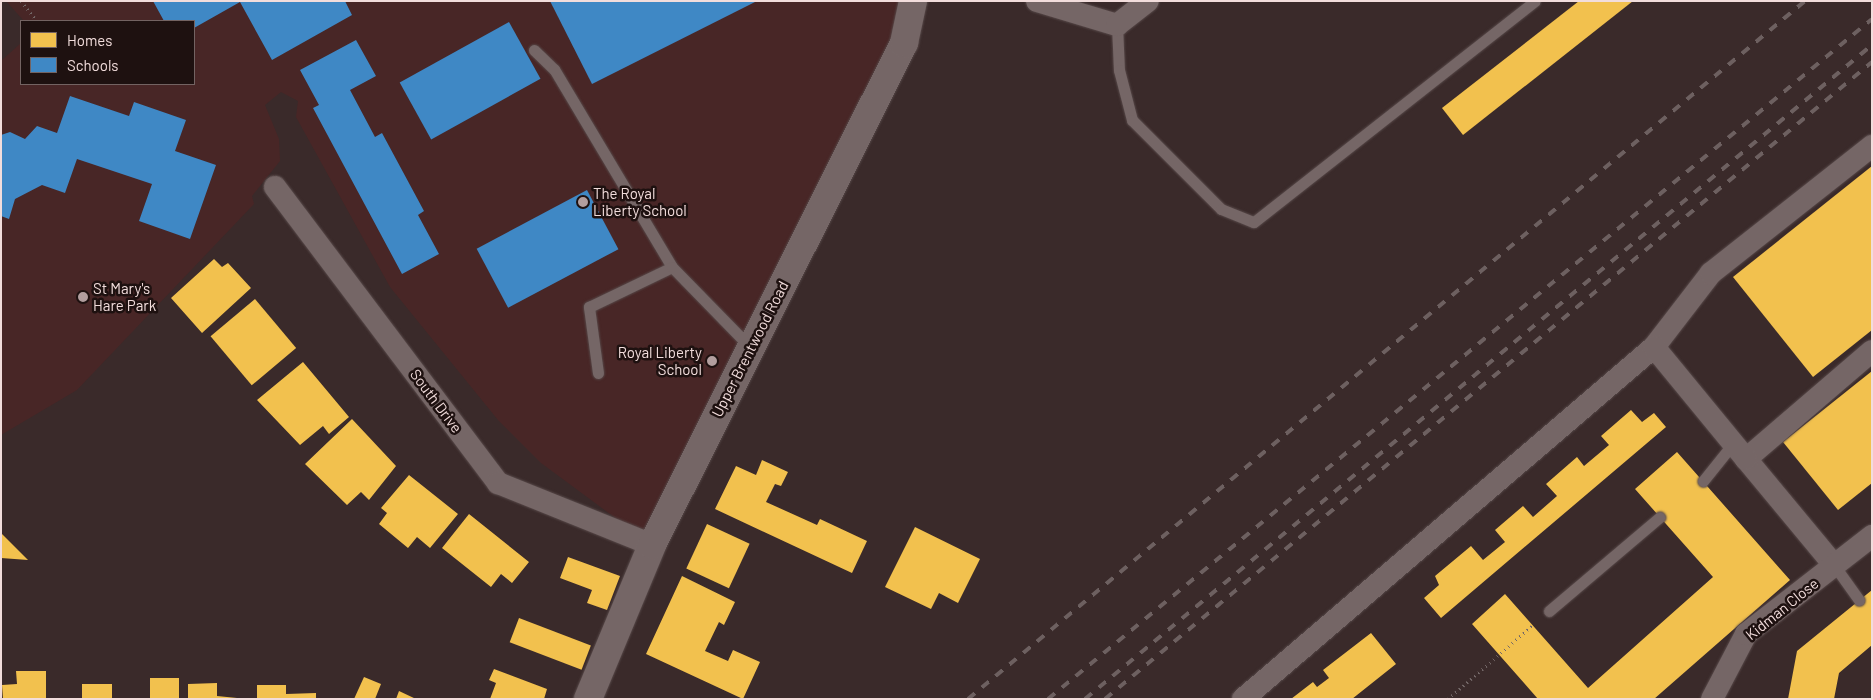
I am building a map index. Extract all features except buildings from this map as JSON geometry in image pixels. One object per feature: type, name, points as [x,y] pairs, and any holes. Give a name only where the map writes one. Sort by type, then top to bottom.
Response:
[{"type":"street","name":"Upper Brentwood Road","points":[[588,699],[652,545],[904,43],[912,1]]},
{"type":"street","points":[[1037,1],[1117,25],[1148,1]]},
{"type":"street","points":[[1243,699],[1654,347],[1711,274],[1872,146]]},
{"type":"street","name":"South Drive","points":[[275,187],[498,483],[652,545]]},
{"type":"street","points":[[1654,347],[1741,450],[1834,565]]},
{"type":"street","points":[[1741,450],[1872,351]]},
{"type":"street","name":"Kidman Close","points":[[1712,699],[1746,634],[1872,536]]},
{"type":"lane","points":[[1117,25],[1119,70],[1132,120],[1221,208],[1254,222],[1536,1]]},
{"type":"lane","points":[[534,50],[554,69],[672,267],[751,348]]},
{"type":"lane","points":[[598,373],[589,307],[672,267]]},
{"type":"lane","points":[[1703,481],[1741,450]]},
{"type":"lane","points":[[1549,611],[1660,517]]},
{"type":"lane","points":[[1834,565],[1859,600]]},
{"type":"path","points":[[21,1],[36,20]]},
{"type":"path","points":[[1448,699],[1549,611]]},
{"type":"shaded area","name":"The Royal Liberty School","points":[[6,1],[913,1],[652,545],[541,463],[498,420],[390,287],[296,117],[298,101],[281,92],[265,105],[279,139],[280,161],[252,196],[254,204],[77,390],[1,435],[1,61],[20,44],[20,85],[195,85],[195,20],[23,20]]},
{"type":"railway","points":[[968,699],[1805,1]]},
{"type":"railway","points":[[1048,699],[1872,19]]},
{"type":"railway","points":[[1085,699],[1872,45]]},
{"type":"railway","points":[[1105,699],[1872,62]]},
{"type":"place","name":"The Royal Liberty School","points":[[583,202]]},
{"type":"place","name":"St Mary's Hare Park","points":[[83,297]]},
{"type":"place","name":"Royal Liberty School","points":[[712,361]]}]
